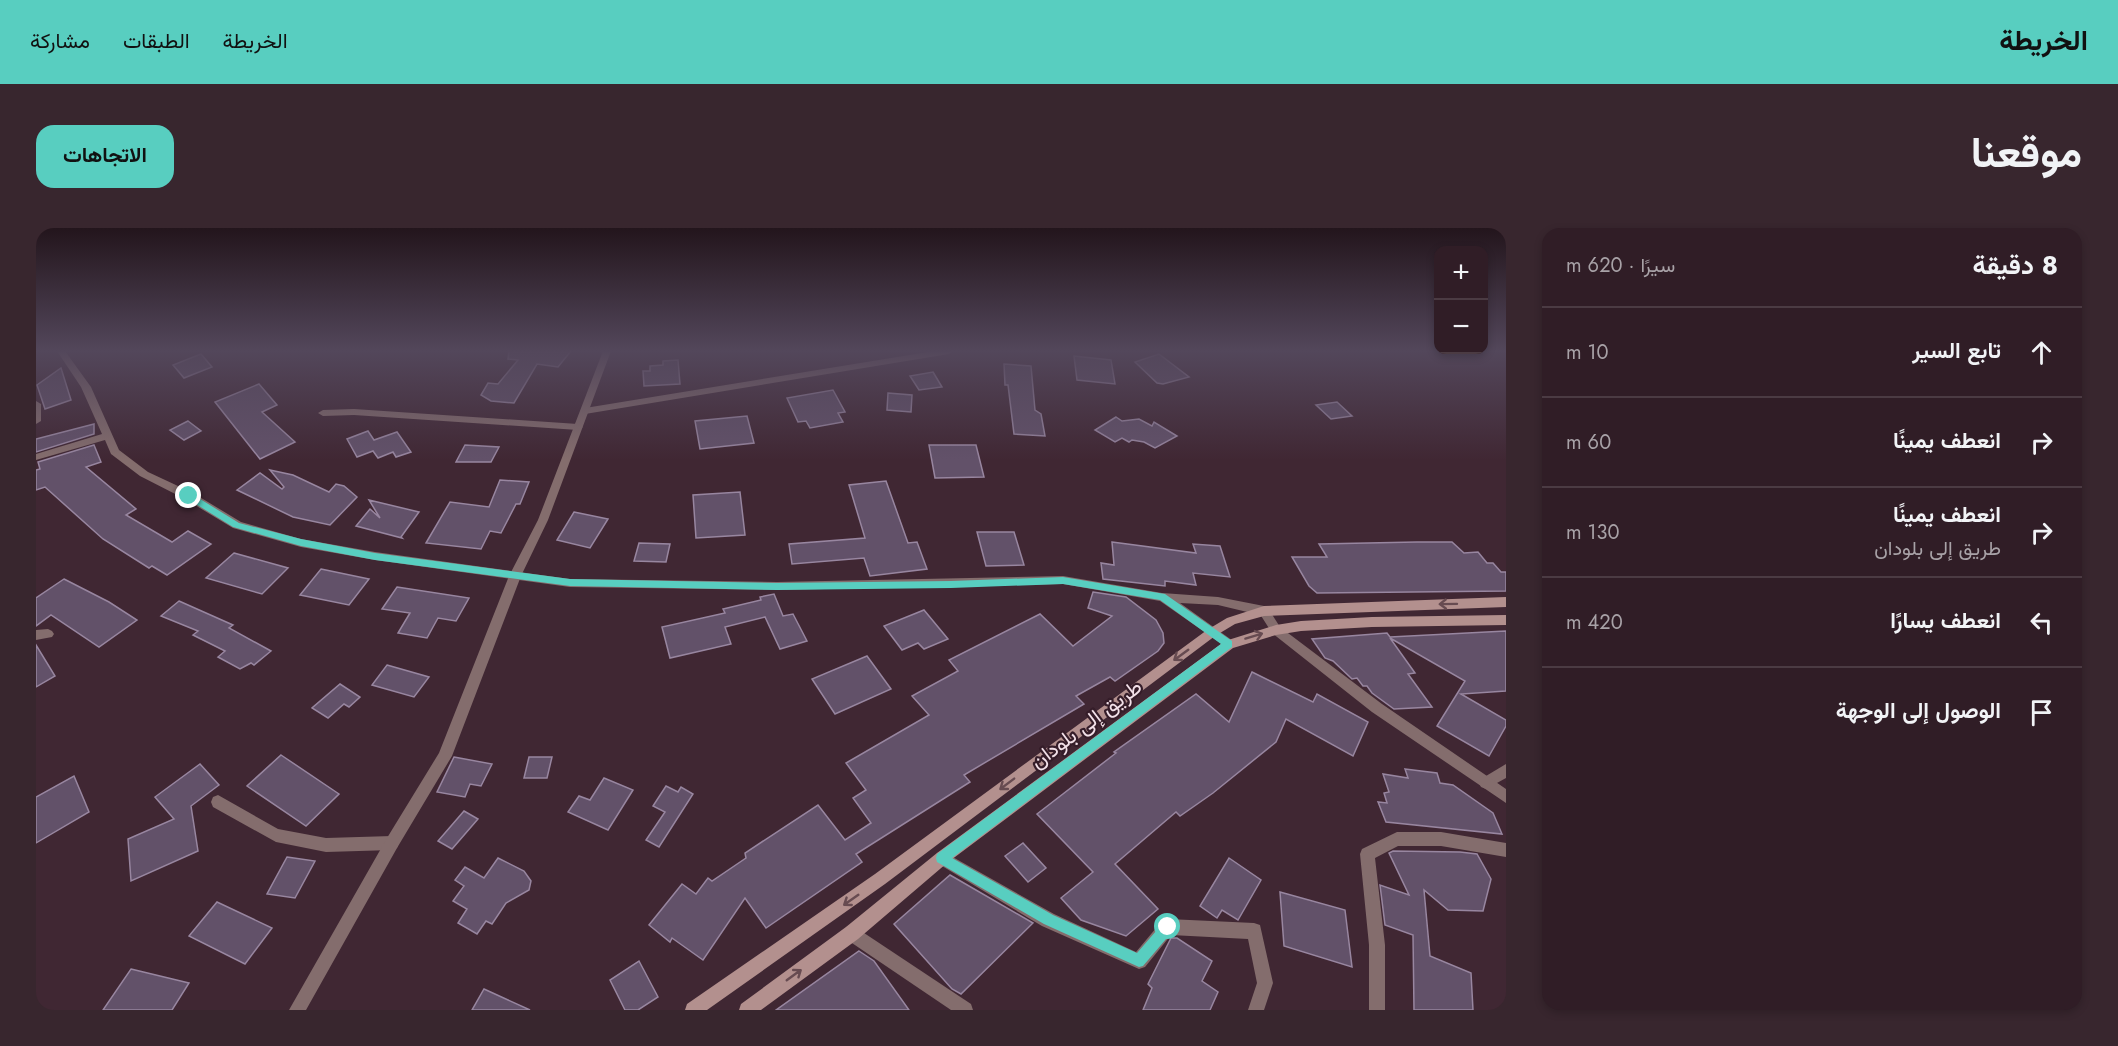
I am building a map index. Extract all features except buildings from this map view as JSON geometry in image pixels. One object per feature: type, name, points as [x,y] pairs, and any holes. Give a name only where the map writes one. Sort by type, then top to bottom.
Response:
[{"type":"main road","points":[[693,1010],[880,879],[1211,633],[1231,621],[1264,611],[1506,602]]},
{"type":"main road","name":"طريق إلى بلودان","points":[[747,1010],[852,933],[942,858],[1228,644],[1276,630],[1301,626],[1372,622],[1506,620]]},
{"type":"street","points":[[86,387],[115,452],[144,474],[189,496],[237,525],[301,543],[375,556],[570,583],[777,586],[951,585],[1063,580],[1162,597],[1218,601],[1264,611],[1276,630],[1377,708],[1506,797]]},
{"type":"street","points":[[297,1010],[392,843],[445,756],[515,576],[543,520],[594,387]]},
{"type":"street","points":[[585,411],[728,387]]},
{"type":"street","points":[[36,404],[36,421]]},
{"type":"street","points":[[323,413],[354,412],[578,427]]},
{"type":"street","points":[[36,457],[108,436]]},
{"type":"street","points":[[1162,597],[1228,644]]},
{"type":"street","points":[[1486,783],[1506,770]]},
{"type":"street","points":[[218,802],[276,835],[326,845],[392,843]]},
{"type":"street","points":[[1377,1010],[1377,945],[1368,854],[1396,839],[1441,838],[1506,850]]},
{"type":"street","points":[[942,858],[1048,920],[1139,961],[1168,927],[1254,931],[1265,983],[1256,1010]]},
{"type":"street","points":[[852,933],[965,1010]]},
{"type":"route","points":[[189,496],[237,525],[301,543],[375,556],[570,583],[777,586],[951,585],[1063,580],[1162,597],[1228,644],[942,858],[1048,920],[1139,961],[1168,927]]}]
